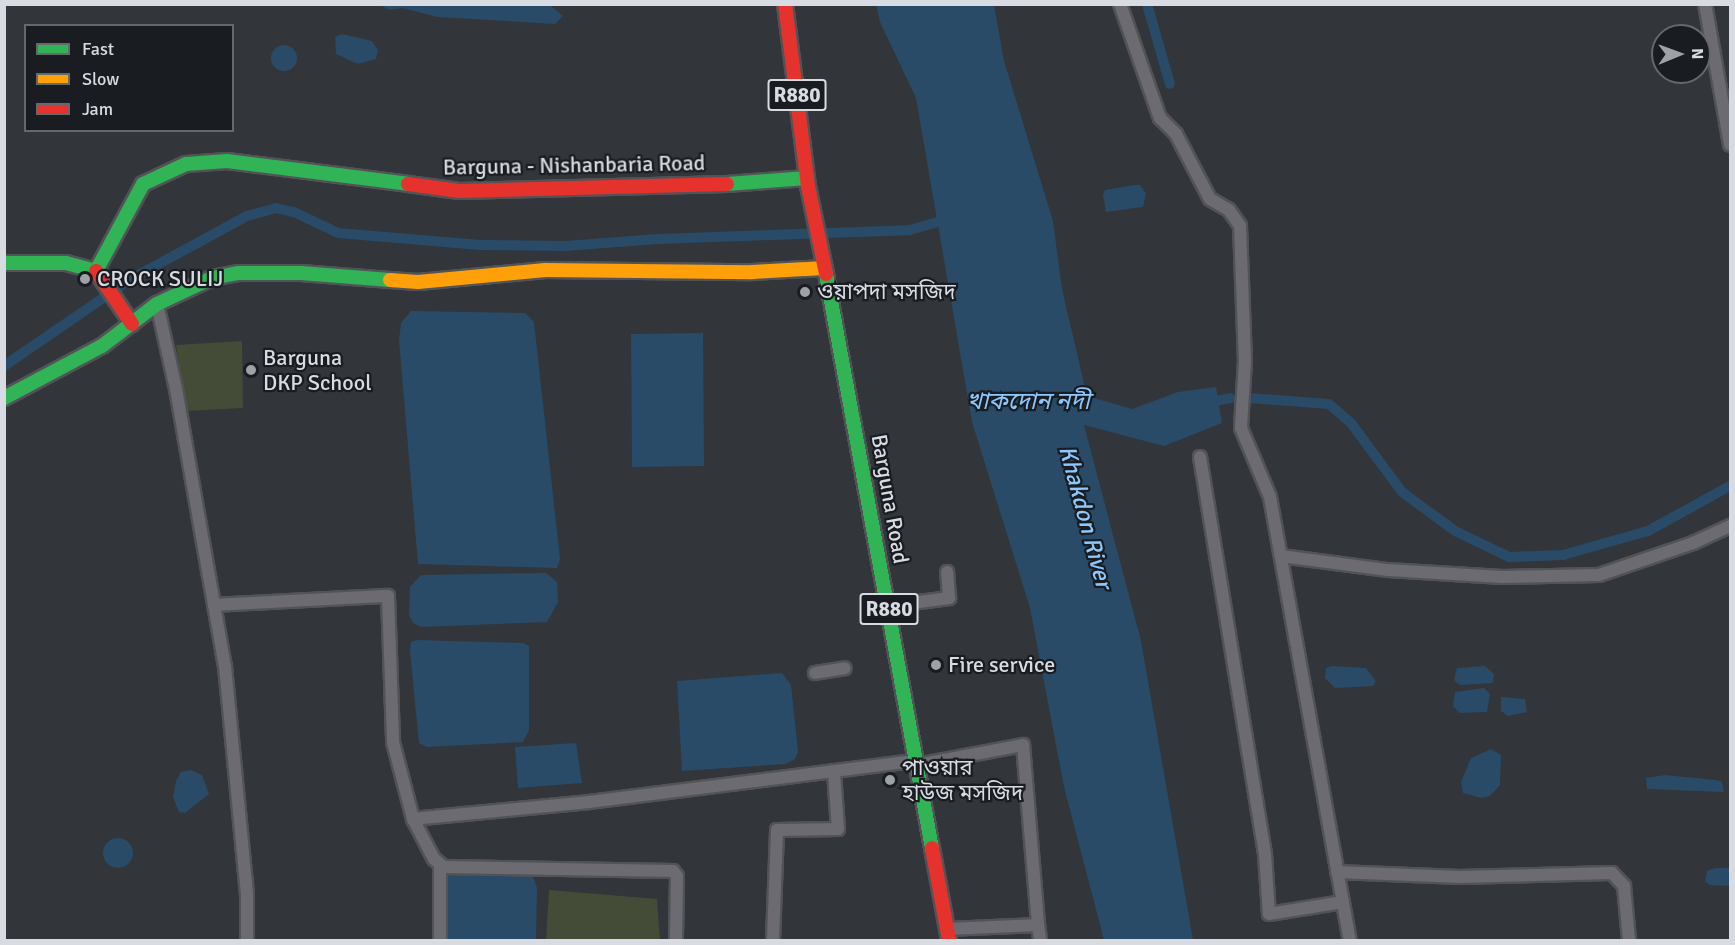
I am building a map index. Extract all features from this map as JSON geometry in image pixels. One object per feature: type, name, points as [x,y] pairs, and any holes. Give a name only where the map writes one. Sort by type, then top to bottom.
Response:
[{"type":"street","name":"Barguna Road","points":[[785,4],[808,182],[820,250],[845,362],[888,606],[911,763]]},
{"type":"street","points":[[1120,4],[1160,118],[1176,134],[1210,199],[1229,210],[1240,226],[1245,360],[1241,428],[1270,497],[1350,940]]},
{"type":"street","points":[[1705,4],[1731,145]]},
{"type":"street","name":"Barguna - Nishanbaria Road","points":[[96,271],[143,184],[186,164],[227,161],[460,191],[808,182]]},
{"type":"street","points":[[4,263],[66,263],[96,271],[132,324]]},
{"type":"street","points":[[4,398],[75,362],[132,324],[157,304],[212,278],[238,273],[301,273],[418,282],[545,270],[825,273]]},
{"type":"street","name":"Barguna Road","points":[[825,273],[825,318],[945,936]]},
{"type":"street","points":[[157,304],[175,380],[225,666],[247,894],[247,940]]},
{"type":"street","points":[[1200,457],[1265,854],[1269,914],[1342,902]]},
{"type":"street","points":[[1281,556],[1388,570],[1502,577],[1599,575],[1693,543],[1731,526]]},
{"type":"street","points":[[888,606],[949,598],[948,572]]},
{"type":"street","points":[[214,605],[388,596],[393,742],[413,819],[440,865],[440,940]]},
{"type":"street","points":[[815,673],[845,668]]},
{"type":"street","points":[[413,819],[590,802],[911,763],[1023,745],[1040,940]]},
{"type":"street","points":[[773,940],[777,830],[838,829],[834,772]]},
{"type":"street","points":[[440,865],[673,871],[677,876],[675,940]]},
{"type":"street","points":[[1337,872],[1460,877],[1612,873],[1624,886],[1629,940]]},
{"type":"street","points":[[945,936],[1038,925]]},
{"type":"green space","points":[[242,341],[243,408],[185,411],[176,345]]},
{"type":"green space","points":[[549,890],[657,899],[660,940],[546,940]]},
{"type":"water","points":[[380,5],[550,5],[563,16],[555,24],[438,17],[402,8],[390,10]]},
{"type":"water","name":"খাকদোন নদী","points":[[876,5],[994,5],[1004,61],[1053,221],[1062,289],[1087,396],[1132,409],[1178,392],[1216,387],[1222,423],[1164,446],[1084,425],[1141,641],[1193,940],[1104,940],[1064,787],[1030,608],[972,422],[916,98],[880,22]]},
{"type":"water","points":[[342,34],[372,41],[378,50],[376,59],[358,64],[336,54],[335,37]]},
{"type":"water","points":[[284,45],[293,49],[297,58],[293,67],[284,71],[275,67],[271,58],[275,49]]},
{"type":"water","points":[[1140,185],[1146,193],[1143,207],[1106,212],[1103,195],[1105,190]]},
{"type":"water","points":[[411,311],[525,313],[534,322],[560,559],[557,568],[418,564],[399,340],[401,323]]},
{"type":"water","points":[[703,333],[704,466],[632,467],[631,334]]},
{"type":"water","points":[[546,573],[557,582],[558,602],[547,622],[421,627],[413,623],[409,615],[410,587],[421,575]]},
{"type":"water","points":[[417,640],[523,643],[529,646],[529,730],[523,742],[427,747],[419,743],[410,652],[411,642]]},
{"type":"water","points":[[1332,666],[1366,668],[1376,681],[1373,686],[1335,688],[1325,678],[1326,668]]},
{"type":"water","points":[[1485,666],[1494,674],[1493,683],[1460,685],[1454,680],[1457,668]]},
{"type":"water","points":[[782,673],[791,685],[798,752],[795,759],[786,764],[682,771],[677,681]]},
{"type":"water","points":[[1484,688],[1490,694],[1487,712],[1460,713],[1453,706],[1455,692]]},
{"type":"water","points":[[1501,697],[1525,699],[1527,712],[1508,716],[1501,711]]},
{"type":"water","points":[[576,743],[582,783],[518,788],[515,747]]},
{"type":"water","points":[[1491,749],[1501,755],[1500,785],[1490,796],[1481,798],[1463,793],[1461,782],[1471,758]]},
{"type":"water","points":[[191,770],[202,775],[209,794],[185,813],[179,812],[173,797],[176,781],[181,772]]},
{"type":"water","points":[[1665,775],[1716,780],[1722,782],[1724,792],[1647,789],[1646,778]]},
{"type":"water","points":[[118,838],[124,839],[132,847],[132,859],[124,867],[118,868],[112,867],[104,859],[103,853],[104,847],[112,839]]},
{"type":"water","points":[[1716,868],[1730,868],[1730,886],[1710,885],[1705,881],[1707,871]]},
{"type":"water","points":[[459,871],[533,876],[537,888],[536,940],[443,940],[443,882],[447,875]]},
{"type":"waterway","points":[[1147,4],[1170,84]]},
{"type":"waterway","points":[[4,366],[131,279],[247,216],[276,208],[294,212],[338,233],[480,245],[565,246],[658,239],[910,230],[951,218]]},
{"type":"waterway","points":[[1205,403],[1231,398]]},
{"type":"waterway","points":[[1249,398],[1329,404],[1351,423],[1402,492],[1455,531],[1509,557],[1563,555],[1648,531],[1730,486]]},
{"type":"traffic: fast","points":[[4,263],[66,263],[96,271],[143,184],[186,164],[227,161],[408,184]]},
{"type":"traffic: fast","points":[[727,184],[807,178]]},
{"type":"traffic: fast","points":[[4,398],[102,346],[157,304],[212,278],[238,273],[301,273],[390,280]]},
{"type":"traffic: fast","points":[[826,274],[932,848]]},
{"type":"traffic: slow","points":[[390,280],[418,282],[545,270],[752,272],[824,268]]},
{"type":"traffic: jam","points":[[785,4],[808,186],[826,274]]},
{"type":"traffic: jam","points":[[408,184],[460,191],[727,184]]},
{"type":"traffic: jam","points":[[96,271],[132,324]]},
{"type":"traffic: jam","points":[[932,848],[949,940]]},
{"type":"place","name":"CROCK SULIJ","points":[[85,279]]},
{"type":"place","name":"ওয়াপদা মসজিদ","points":[[805,292]]},
{"type":"place","name":"Barguna DKP School","points":[[251,370]]},
{"type":"place","name":"Fire service","points":[[936,665]]},
{"type":"place","name":"পাওয়ার হাউজ মসজিদ","points":[[890,780]]},
{"type":"water label","name":"Khakdon River","points":[[1085,517]]}]
